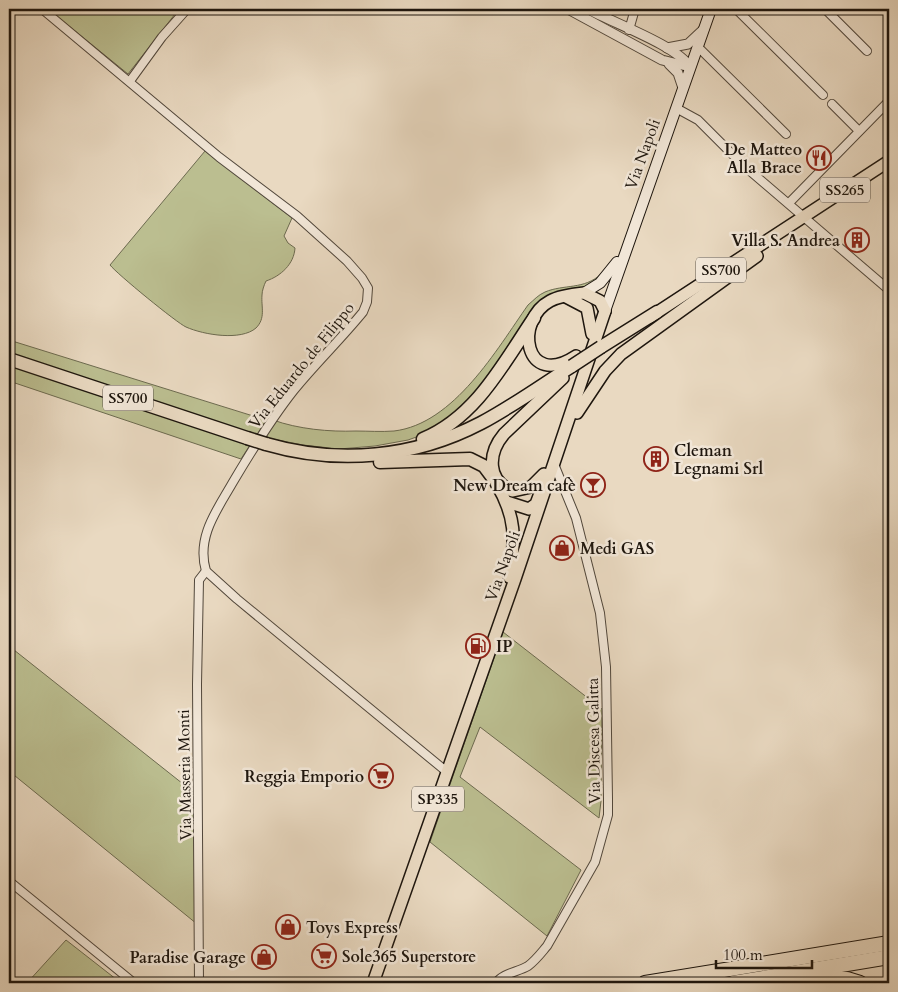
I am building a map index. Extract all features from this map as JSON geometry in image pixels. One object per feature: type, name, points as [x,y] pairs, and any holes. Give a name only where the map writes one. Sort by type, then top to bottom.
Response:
[{"type":"highway","name":"SS700","points":[[9,359],[266,444],[333,457],[351,457],[394,453],[449,437],[495,415],[657,312]]},
{"type":"highway","points":[[351,457],[365,451],[411,444],[432,435],[455,420],[482,394],[534,318]]},
{"type":"highway","points":[[333,457],[346,462],[470,458],[484,466],[493,478]]},
{"type":"highway","points":[[823,954],[861,939],[889,934]]},
{"type":"highway","points":[[645,983],[889,942]]},
{"type":"highway","points":[[734,983],[889,957]]},
{"type":"highway","points":[[780,983],[828,978],[847,979],[860,983]]},
{"type":"main road","name":"Via Napoli","points":[[502,614],[561,446],[624,254],[711,9]]},
{"type":"main road","name":"SS265","points":[[802,218],[889,161]]},
{"type":"main road","points":[[566,429],[604,371],[621,354],[775,243],[802,218]]},
{"type":"main road","name":"SS700","points":[[657,312],[802,218]]},
{"type":"main road","points":[[573,365],[547,366],[539,362],[529,348],[528,338],[534,318],[548,302],[584,293],[600,283],[624,254]]},
{"type":"main road","points":[[566,297],[593,311],[605,311],[600,301],[584,293]]},
{"type":"main road","points":[[587,308],[592,334]]},
{"type":"main road","name":"Via Napoli","points":[[502,614],[510,577],[532,507],[592,334],[605,311]]},
{"type":"main road","points":[[544,474],[531,487],[513,491],[501,484],[495,476],[491,465],[492,455],[497,442],[504,434],[573,365]]},
{"type":"main road","points":[[507,502],[525,509],[532,507],[538,502],[549,467],[561,446]]},
{"type":"main road","points":[[493,478],[507,502],[513,522],[514,540],[510,577]]},
{"type":"main road","name":"SP335","points":[[373,983],[502,614]]},
{"type":"street","name":"Via Eduardo de Filippo","points":[[42,9],[219,157],[297,216],[347,261],[368,288],[367,302],[363,312],[295,388],[266,426],[211,520],[203,538],[206,570]]},
{"type":"street","points":[[130,81],[162,37],[187,9]]},
{"type":"street","points":[[568,9],[662,60],[678,73],[683,88]]},
{"type":"street","points":[[588,9],[667,48],[681,56],[690,67]]},
{"type":"street","points":[[629,30],[635,9]]},
{"type":"street","points":[[736,9],[823,95]]},
{"type":"street","points":[[828,10],[867,51]]},
{"type":"street","points":[[667,48],[688,44],[704,29]]},
{"type":"street","points":[[697,46],[786,134]]},
{"type":"street","points":[[662,60],[690,67]]},
{"type":"street","points":[[789,203],[889,101]]},
{"type":"street","points":[[832,104],[859,131]]},
{"type":"street","points":[[676,108],[698,120],[744,165],[789,203],[802,218],[889,290]]},
{"type":"street","name":"Via Discesa Galitta","points":[[496,983],[507,975],[528,966],[539,957],[547,946],[595,862],[608,815],[606,667],[600,613],[576,518],[554,464]]},
{"type":"street","points":[[206,570],[237,599],[447,772]]},
{"type":"street","name":"Via Masseria Monti","points":[[199,983],[197,684],[199,580],[206,570]]},
{"type":"street","points":[[9,880],[134,983]]},
{"type":"green space","points":[[48,9],[179,9],[128,74]]},
{"type":"green space","points":[[205,151],[292,218],[284,236],[288,243],[295,248],[294,254],[282,273],[266,281],[262,293],[262,312],[259,324],[249,332],[232,336],[212,334],[186,327],[147,298],[110,265]]},
{"type":"green space","points":[[601,274],[603,276],[585,289],[552,295],[480,392],[433,431],[408,440],[375,446],[339,449],[303,445],[262,437],[273,420],[303,428],[335,431],[394,431],[416,425],[436,415],[455,400],[488,362],[528,305],[538,296],[552,290],[581,285]]},
{"type":"green space","points":[[9,340],[266,420],[257,435],[9,354]]},
{"type":"green space","points":[[9,365],[250,445],[241,459],[9,381]]},
{"type":"green space","points":[[503,632],[602,709],[601,801],[599,818],[480,727],[460,777],[581,870],[547,936],[430,842]]},
{"type":"green space","points":[[9,646],[197,795],[197,924],[9,771]]},
{"type":"green space","points":[[66,940],[121,983],[27,983]]},
{"type":"place","name":"De Matteo Alla Brace","points":[[819,158]]},
{"type":"place","name":"Villa S. Andrea","points":[[857,240]]},
{"type":"place","name":"Cleman Legnami Srl","points":[[656,459]]},
{"type":"place","name":"New Dream cafè","points":[[593,485]]},
{"type":"place","name":"Medi GAS","points":[[562,548]]},
{"type":"place","name":"IP","points":[[478,646]]},
{"type":"place","name":"Reggia Emporio","points":[[381,776]]},
{"type":"place","name":"Toys Express","points":[[288,927]]},
{"type":"place","name":"Sole365 Superstore","points":[[324,956]]},
{"type":"place","name":"Paradise Garage","points":[[264,957]]}]
